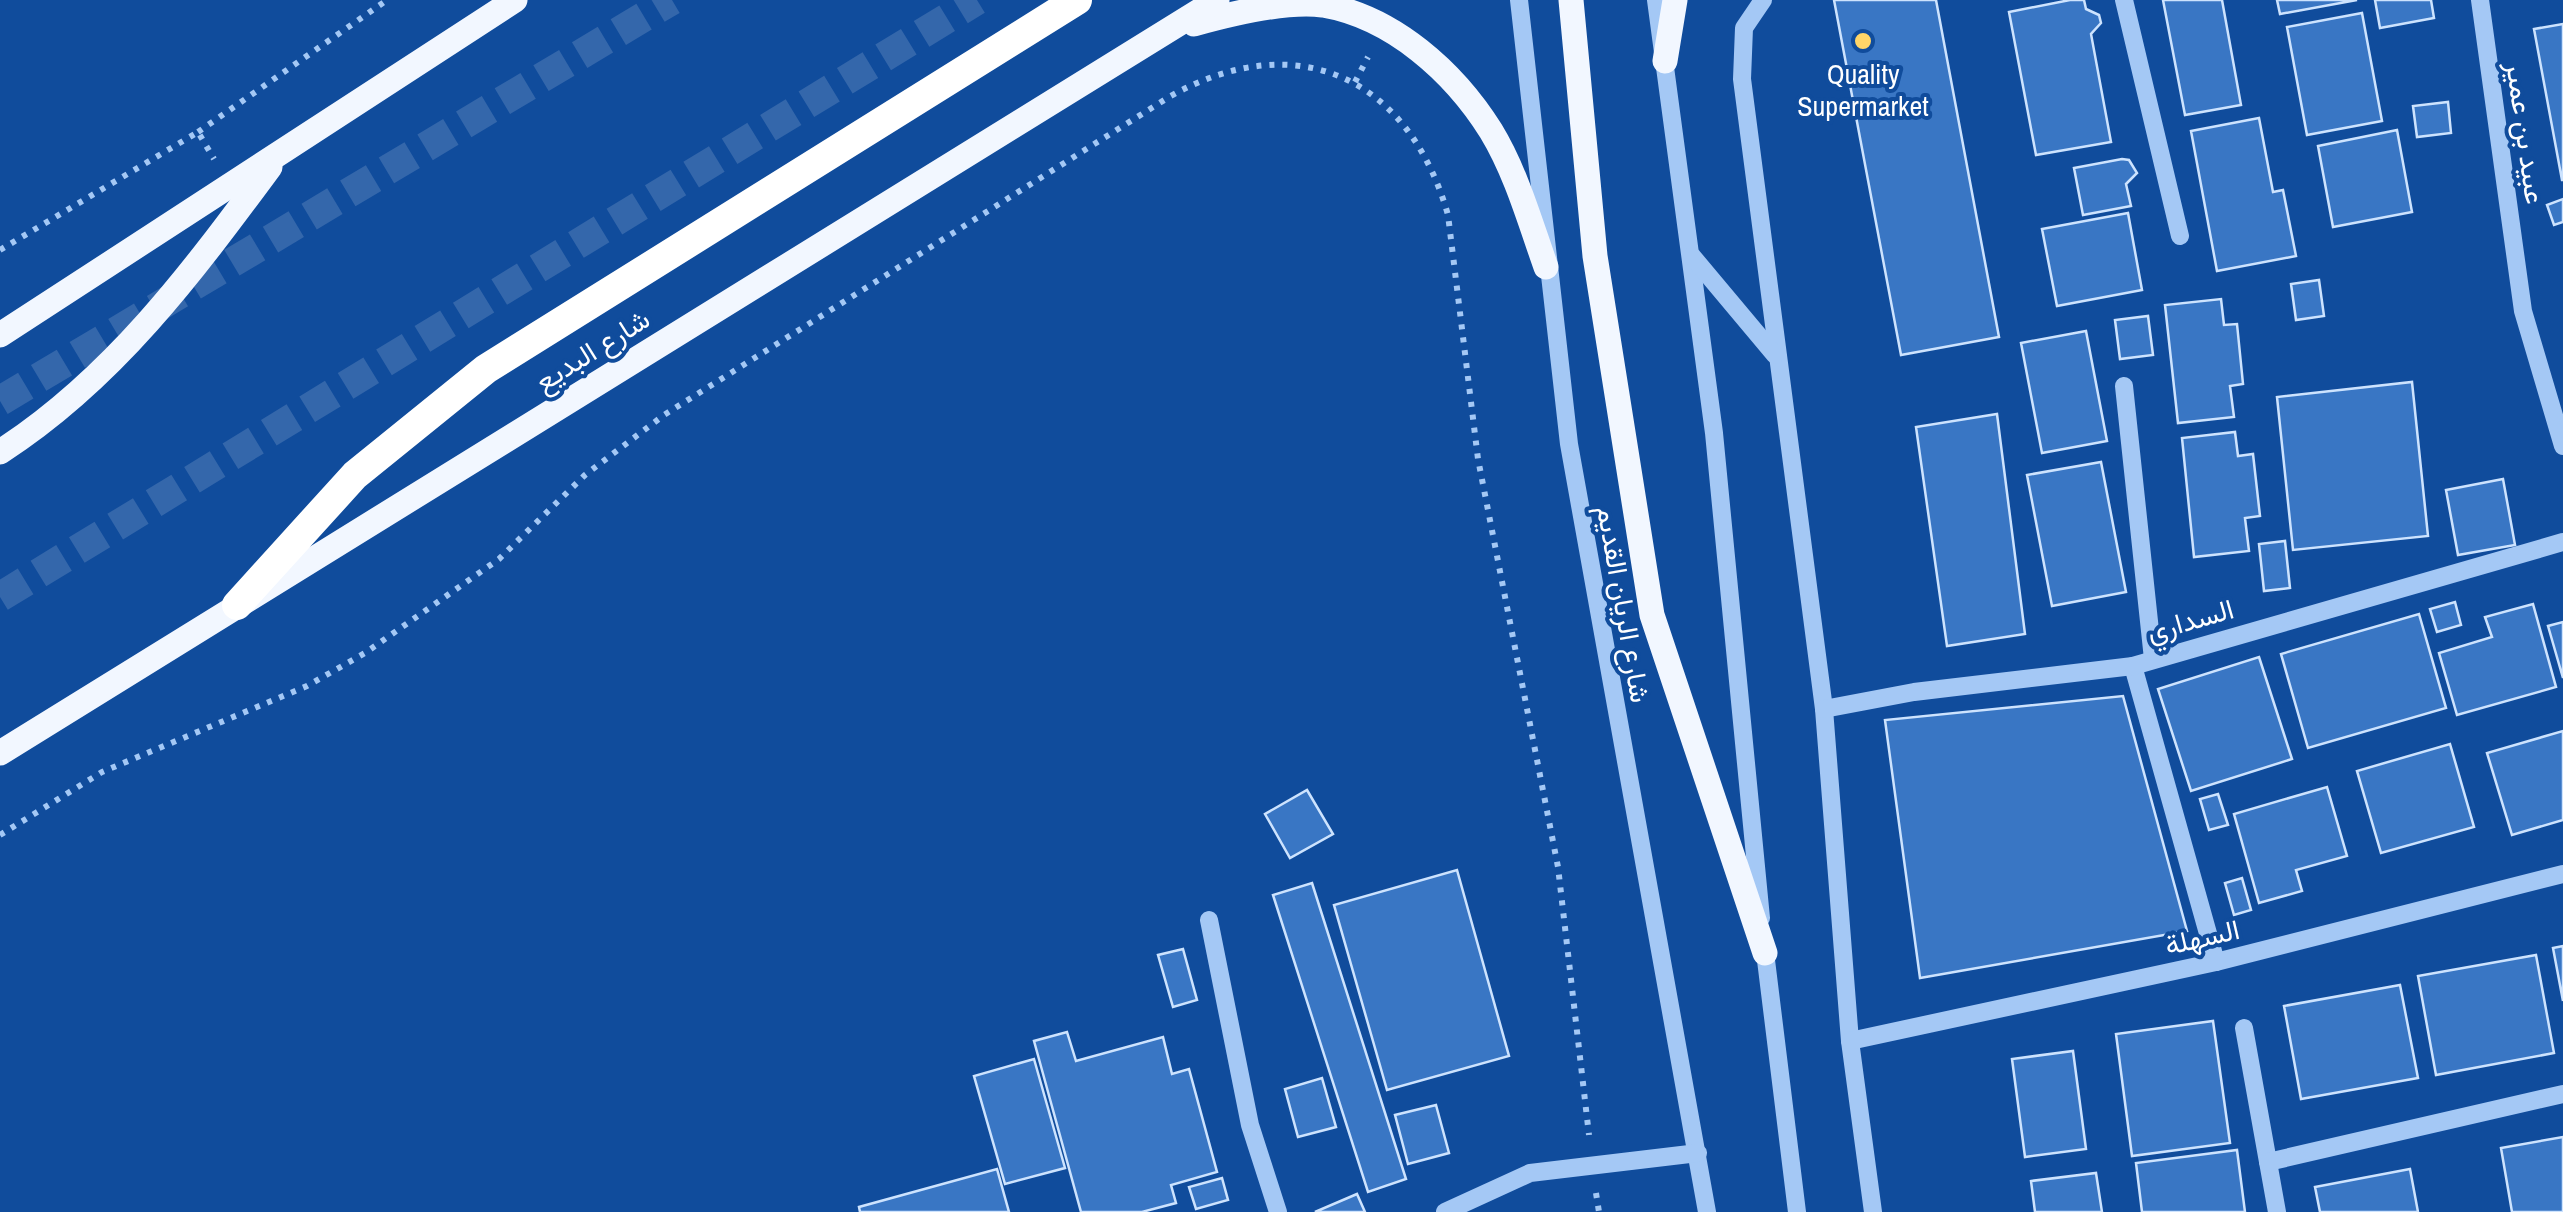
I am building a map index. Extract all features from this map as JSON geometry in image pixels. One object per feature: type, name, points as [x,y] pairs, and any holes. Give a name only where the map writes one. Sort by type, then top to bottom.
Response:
[{"type":"highway","points":[[237,606],[355,475],[486,369],[1077,0]]},
{"type":"main road","points":[[0,335],[514,0]]},
{"type":"main road","name":"شارع البديع","points":[[0,753],[1218,0]]},
{"type":"main road","points":[[1571,0],[1595,256],[1652,615],[1764,953]]},
{"type":"main road","points":[[1665,61],[1675,0]]},
{"type":"main road","points":[[1161,35],[1236,12],[1321,5],[1385,25],[1444,72],[1492,132],[1546,267]]},
{"type":"main road","points":[[0,452],[42,425],[111,366],[171,297],[279,155]]},
{"type":"street","name":"شارع الريان القديم","points":[[1519,0],[1546,267],[1598,625],[1707,1212]]},
{"type":"street","points":[[1656,0],[1714,433],[1764,953],[1797,1212]]},
{"type":"street","points":[[2124,0],[2180,236]]},
{"type":"street","name":"عبيد بن عمير","points":[[2480,0],[2523,311],[2563,445]]},
{"type":"street","points":[[1758,5],[1740,46],[1742,79],[1824,708],[1850,1041],[1873,1212]]},
{"type":"street","points":[[1690,254],[1776,355]]},
{"type":"street","points":[[2124,386],[2153,660]]},
{"type":"street","name":"السداري","points":[[1824,708],[1872,698],[2133,666],[2563,542]]},
{"type":"street","points":[[2133,666],[2216,962]]},
{"type":"street","name":"السهلة","points":[[1850,1041],[2216,962],[2563,874]]},
{"type":"street","points":[[1209,920],[1250,1125],[1278,1212]]},
{"type":"street","points":[[2244,1028],[2276,1212]]},
{"type":"street","points":[[2268,1162],[2563,1094]]},
{"type":"street","points":[[1445,1212],[1530,1173],[1698,1152]]},
{"type":"path","points":[[0,250],[198,132],[386,0]]},
{"type":"path","points":[[0,835],[102,772],[308,686],[364,653],[498,558],[585,475],[664,415],[1200,80],[1260,64],[1324,70],[1355,82],[1406,123],[1438,182],[1448,216],[1478,459],[1558,868],[1599,1212]]},
{"type":"path","points":[[198,132],[230,186]]},
{"type":"building","points":[[1834,0],[1936,0],[1999,337],[1901,355]]},
{"type":"building","points":[[2084,0],[2086,9],[2099,15],[2101,23],[2091,34],[2111,142],[2036,155],[2009,12]]},
{"type":"building","points":[[2163,0],[2222,0],[2241,105],[2185,115]]},
{"type":"building","points":[[2277,0],[2357,0],[2280,14]]},
{"type":"building","points":[[2375,0],[2431,0],[2434,18],[2380,28]]},
{"type":"building","points":[[2362,13],[2382,121],[2307,135],[2287,27]]},
{"type":"building","points":[[2563,24],[2563,180],[2562,180],[2534,29]]},
{"type":"building","points":[[2448,102],[2451,133],[2417,137],[2413,106]]},
{"type":"building","points":[[2259,118],[2273,192],[2283,190],[2296,256],[2217,271],[2191,131]]},
{"type":"building","points":[[2397,130],[2412,212],[2333,227],[2318,146]]},
{"type":"building","points":[[2129,160],[2137,173],[2126,184],[2131,206],[2083,215],[2074,168]]},
{"type":"building","points":[[2563,199],[2563,222],[2554,225],[2547,205]]},
{"type":"building","points":[[2128,213],[2142,290],[2057,306],[2042,229]]},
{"type":"building","points":[[2319,280],[2324,316],[2296,320],[2291,284]]},
{"type":"building","points":[[2221,299],[2224,325],[2237,324],[2243,384],[2230,386],[2234,417],[2178,423],[2165,305]]},
{"type":"building","points":[[2148,316],[2153,355],[2120,359],[2115,320]]},
{"type":"building","points":[[2086,331],[2107,441],[2042,453],[2021,343]]},
{"type":"building","points":[[2412,382],[2428,536],[2293,550],[2277,397]]},
{"type":"building","points":[[1997,414],[2025,634],[1947,646],[1916,427]]},
{"type":"building","points":[[2235,432],[2238,456],[2253,454],[2260,516],[2245,518],[2249,551],[2194,557],[2182,438]]},
{"type":"building","points":[[2101,462],[2126,592],[2052,606],[2027,475]]},
{"type":"building","points":[[2503,479],[2515,545],[2458,555],[2446,490]]},
{"type":"building","points":[[2285,541],[2290,588],[2264,591],[2259,544]]},
{"type":"building","points":[[2455,602],[2461,625],[2437,632],[2430,609]]},
{"type":"building","points":[[2533,604],[2556,687],[2457,715],[2439,653],[2492,637],[2485,617]]},
{"type":"building","points":[[2419,614],[2446,708],[2308,748],[2281,654]]},
{"type":"building","points":[[2563,622],[2563,678],[2548,626]]},
{"type":"building","points":[[2259,657],[2292,759],[2191,791],[2158,689]]},
{"type":"building","points":[[2123,696],[2187,931],[1920,978],[1885,720]]},
{"type":"building","points":[[2563,731],[2563,820],[2512,835],[2487,753]]},
{"type":"building","points":[[2450,744],[2474,827],[2381,853],[2357,771]]},
{"type":"building","points":[[2327,787],[2347,856],[2296,870],[2302,891],[2259,903],[2234,814]]},
{"type":"building","points":[[1307,790],[1333,834],[1290,858],[1265,814]]},
{"type":"building","points":[[2218,794],[2228,825],[2209,830],[2200,799]]},
{"type":"building","points":[[1457,870],[1509,1056],[1387,1090],[1334,905]]},
{"type":"building","points":[[2242,878],[2251,910],[2234,915],[2225,883]]},
{"type":"building","points":[[1312,883],[1406,1179],[1368,1192],[1273,895]]},
{"type":"building","points":[[2563,946],[2563,1001],[2553,948]]},
{"type":"building","points":[[1183,949],[1197,1000],[1173,1007],[1158,955]]},
{"type":"building","points":[[2536,955],[2554,1053],[2436,1075],[2418,976]]},
{"type":"building","points":[[2400,985],[2418,1078],[2301,1099],[2284,1006]]},
{"type":"building","points":[[2213,1021],[2230,1143],[2132,1156],[2116,1034]]},
{"type":"building","points":[[1067,1032],[1076,1061],[1163,1037],[1172,1074],[1189,1069],[1217,1172],[1171,1185],[1176,1203],[1142,1212],[1081,1212],[1034,1041]]},
{"type":"building","points":[[2073,1051],[2086,1149],[2025,1157],[2012,1059]]},
{"type":"building","points":[[1034,1059],[1065,1168],[1005,1184],[974,1076]]},
{"type":"building","points":[[1322,1078],[1336,1127],[1298,1137],[1285,1089]]},
{"type":"building","points":[[1436,1105],[1449,1153],[1408,1164],[1395,1115]]},
{"type":"building","points":[[2563,1137],[2563,1212],[2512,1212],[2501,1148]]},
{"type":"building","points":[[2237,1150],[2245,1212],[2142,1212],[2136,1163]]},
{"type":"building","points":[[997,1169],[1009,1212],[860,1212],[859,1207]]},
{"type":"building","points":[[2410,1169],[2418,1212],[2320,1212],[2315,1187]]},
{"type":"building","points":[[2096,1173],[2102,1212],[2035,1212],[2031,1181]]},
{"type":"building","points":[[1222,1178],[1228,1200],[1196,1209],[1189,1187]]},
{"type":"building","points":[[1357,1194],[1365,1212],[1315,1212]]},
{"type":"tunnel","points":[[0,401],[672,0]]},
{"type":"tunnel","points":[[0,597],[977,0]]},
{"type":"place","name":"Quality Supermarket","points":[[1863,41]]}]
